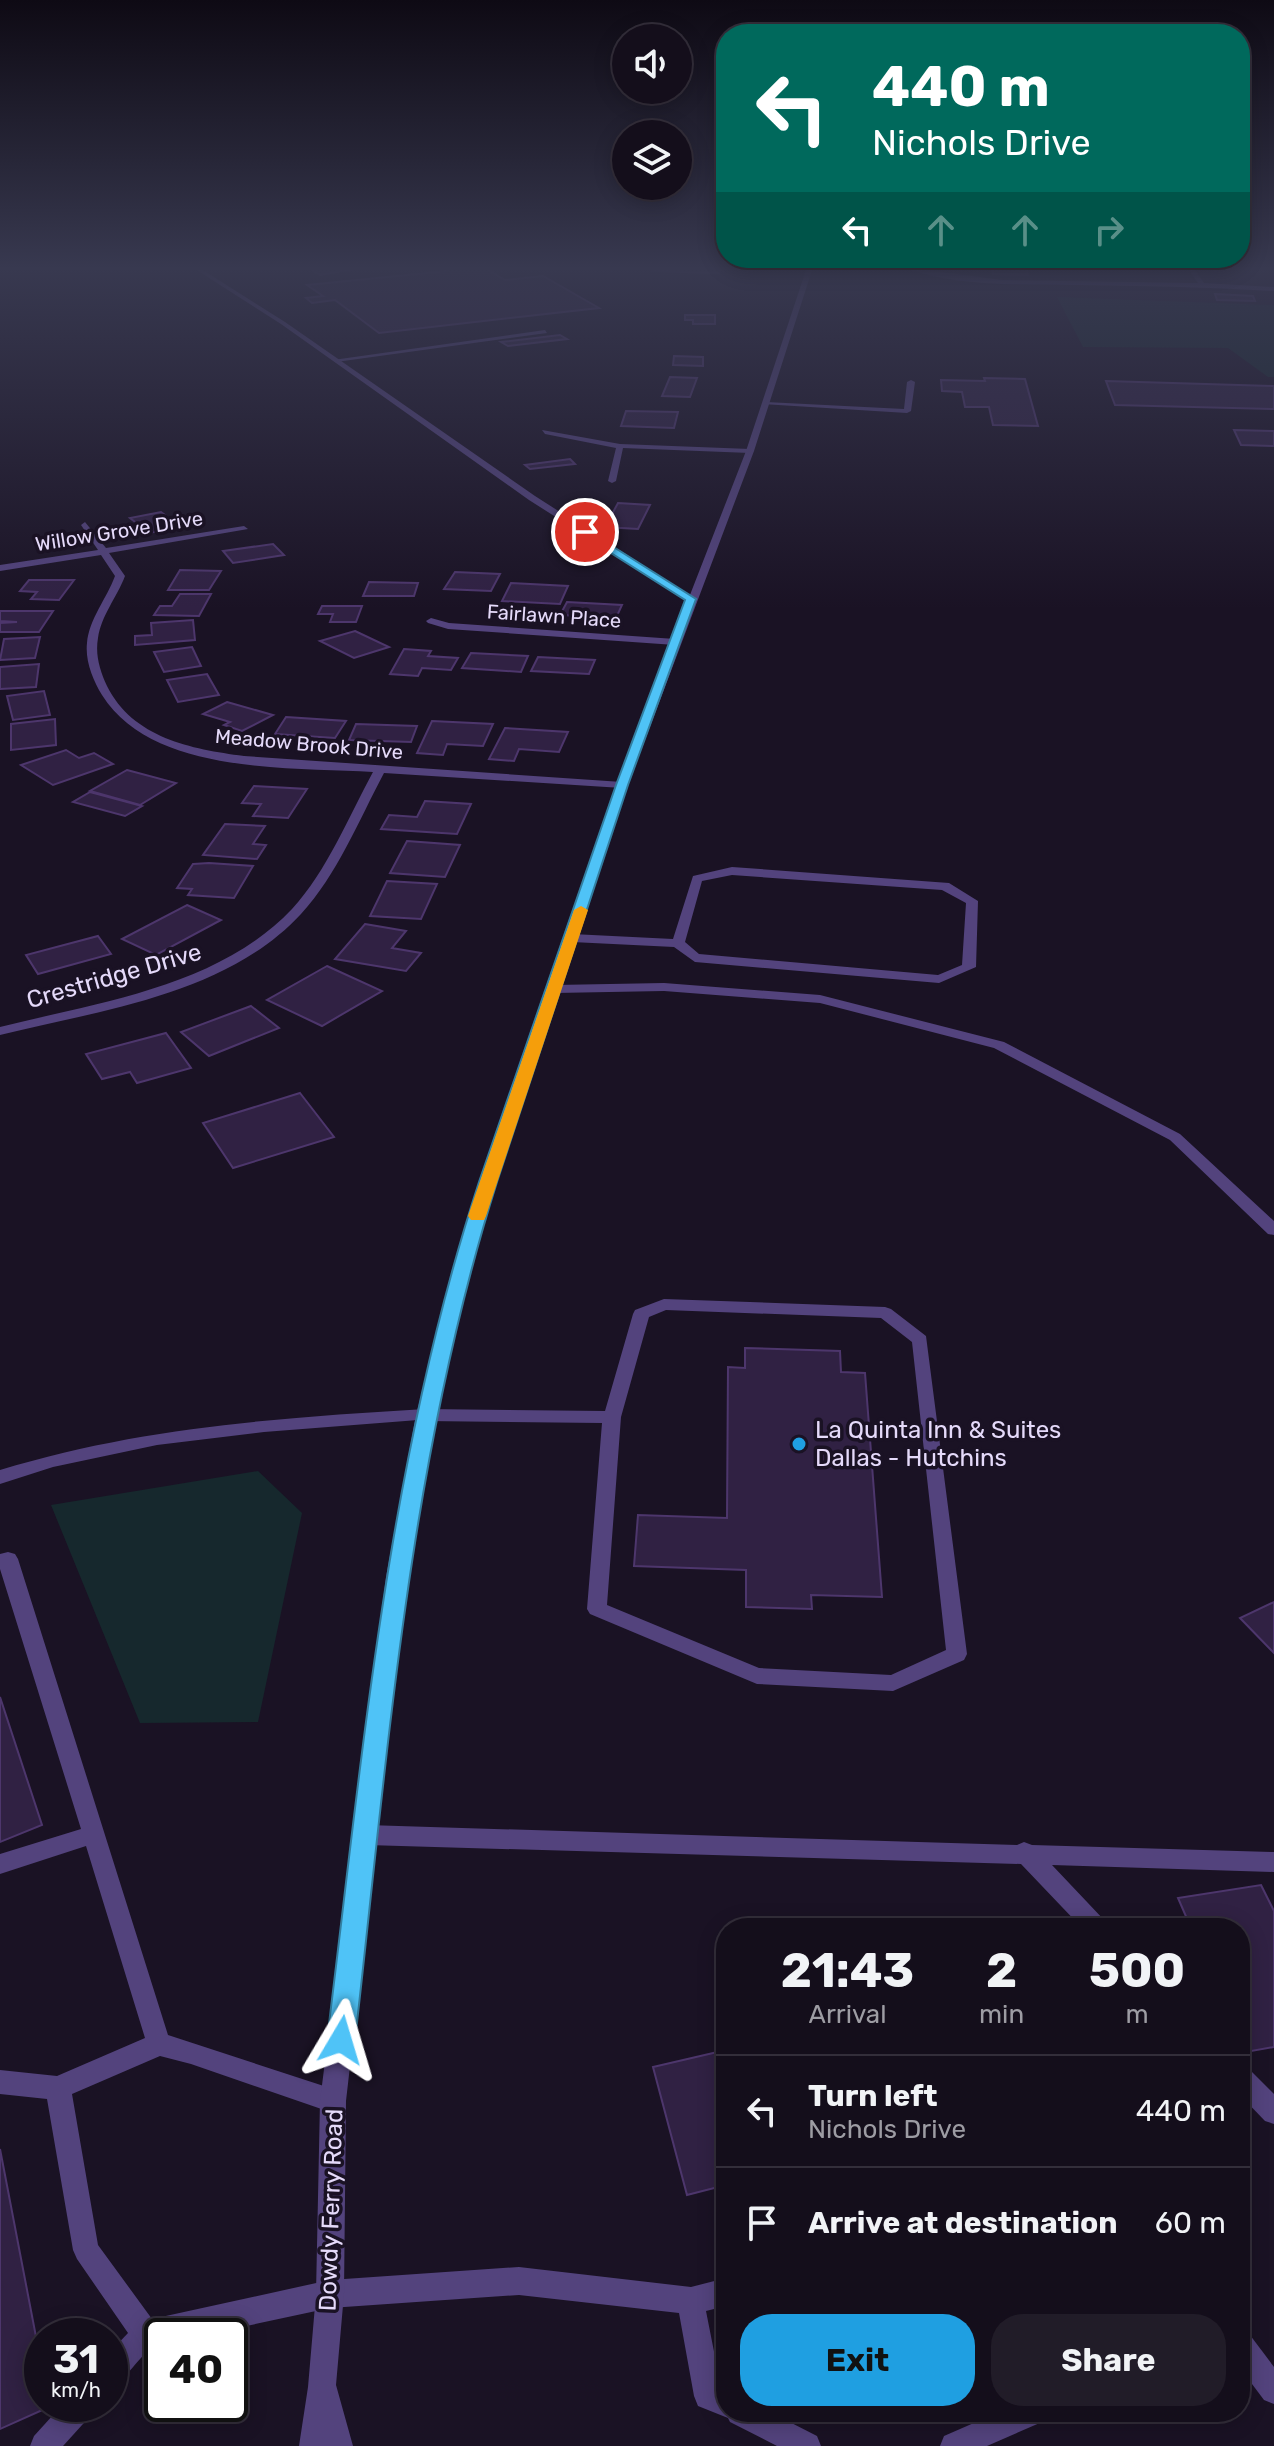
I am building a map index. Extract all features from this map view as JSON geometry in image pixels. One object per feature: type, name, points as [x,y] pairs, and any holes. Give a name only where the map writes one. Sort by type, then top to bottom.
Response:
[{"type":"street","points":[[366,381],[532,498],[691,599]]},
{"type":"street","name":"Dowdy Ferry Road","points":[[339,2446],[322,2385],[330,2294],[333,2101],[396,1577],[425,1415],[470,1238],[622,785],[750,451],[773,381]]},
{"type":"street","points":[[766,404],[907,411],[911,382]]},
{"type":"street","points":[[545,432],[620,446],[750,451]]},
{"type":"street","points":[[612,481],[620,446]]},
{"type":"street","name":"Meadow Brook Drive","points":[[85,525],[120,576],[95,624],[91,640],[100,682],[114,706],[133,725],[152,737],[206,752],[299,765],[622,785]]},
{"type":"street","name":"Willow Grove Drive","points":[[0,568],[244,529]]},
{"type":"street","name":"Fairlawn Place","points":[[431,621],[448,626],[675,642]]},
{"type":"street","name":"Crestridge Drive","points":[[0,1031],[157,991],[236,961],[270,937],[297,911],[380,770]]},
{"type":"street","points":[[572,938],[678,943],[695,958],[939,979],[969,967],[972,901],[945,886],[732,871],[697,879],[678,943]]},
{"type":"street","points":[[555,989],[664,987],[820,999],[999,1045],[1175,1137],[1274,1230]]},
{"type":"street","points":[[664,1304],[885,1313],[920,1340],[957,1654],[893,1683],[757,1676],[597,1609],[612,1417],[641,1314],[664,1304]]},
{"type":"street","points":[[0,1477],[119,1444],[205,1431],[425,1415],[612,1417]]},
{"type":"street","points":[[0,1562],[8,1559],[159,2044]]},
{"type":"street","points":[[0,1864],[94,1834]]},
{"type":"street","points":[[367,1835],[1024,1852],[1274,1862]]},
{"type":"street","points":[[1024,1852],[1087,1918]]},
{"type":"street","points":[[0,2082],[58,2088],[159,2044],[333,2101]]},
{"type":"street","points":[[1250,2087],[1274,2112]]},
{"type":"street","points":[[58,2088],[86,2250],[144,2331]]},
{"type":"street","points":[[220,2318],[330,2294],[519,2281],[691,2301],[716,2295]]},
{"type":"street","points":[[691,2301],[708,2396],[716,2400]]},
{"type":"street","points":[[128,2354],[144,2336]]},
{"type":"street","points":[[1250,2358],[1274,2390]]},
{"type":"street","points":[[313,2446],[322,2385]]},
{"type":"street","points":[[44,2446],[66,2422]]},
{"type":"street","points":[[760,2422],[807,2446]]},
{"type":"street","points":[[954,2446],[1009,2422]]},
{"type":"green space","points":[[258,1471],[302,1513],[258,1722],[140,1723],[51,1505]]},
{"type":"building","points":[[668,381],[696,381],[690,397],[662,396]]},
{"type":"building","points":[[941,381],[1026,381],[1038,426],[993,425],[989,407],[965,407],[962,392],[942,391]]},
{"type":"building","points":[[1106,381],[1274,386],[1274,409],[1115,405]]},
{"type":"building","points":[[626,411],[678,412],[674,428],[621,426]]},
{"type":"building","points":[[1234,430],[1274,431],[1274,446],[1241,445]]},
{"type":"building","points":[[570,459],[575,464],[530,469],[525,465]]},
{"type":"building","points":[[618,503],[650,505],[638,529],[605,527]]},
{"type":"building","points":[[161,512],[181,527],[149,533],[130,518]]},
{"type":"building","points":[[273,544],[284,555],[233,563],[223,551]]},
{"type":"building","points":[[180,570],[221,571],[209,590],[168,590]]},
{"type":"building","points":[[455,572],[500,574],[491,591],[444,589]]},
{"type":"building","points":[[29,580],[74,580],[59,600],[31,599],[37,592],[20,591]]},
{"type":"building","points":[[369,582],[418,583],[414,596],[363,596]]},
{"type":"building","points":[[511,583],[568,586],[560,604],[502,601]]},
{"type":"building","points":[[180,594],[211,594],[199,616],[154,615],[160,606],[172,606]]},
{"type":"building","points":[[567,602],[622,605],[616,618],[560,615]]},
{"type":"building","points":[[322,606],[362,606],[356,622],[330,622],[333,614],[318,614]]},
{"type":"building","points":[[0,611],[53,611],[39,632],[0,632],[0,623],[17,622],[0,621]]},
{"type":"building","points":[[193,620],[195,640],[135,645],[135,636],[152,635],[151,623]]},
{"type":"building","points":[[355,631],[389,647],[354,658],[320,641]]},
{"type":"building","points":[[40,637],[35,658],[0,660],[4,639]]},
{"type":"building","points":[[192,647],[201,666],[164,672],[154,652]]},
{"type":"building","points":[[404,649],[431,651],[428,656],[458,658],[451,670],[422,668],[418,676],[390,674]]},
{"type":"building","points":[[471,653],[528,656],[521,672],[462,668]]},
{"type":"building","points":[[538,657],[595,660],[589,674],[531,671]]},
{"type":"building","points":[[39,664],[36,687],[0,689],[0,667]]},
{"type":"building","points":[[207,674],[219,695],[178,702],[167,680]]},
{"type":"building","points":[[44,691],[50,715],[13,720],[7,696]]},
{"type":"building","points":[[227,702],[273,715],[242,731],[224,725],[230,722],[203,714]]},
{"type":"building","points":[[286,717],[346,721],[335,738],[275,734]]},
{"type":"building","points":[[55,719],[56,745],[11,750],[11,724]]},
{"type":"building","points":[[432,721],[493,724],[483,746],[447,744],[443,755],[417,753]]},
{"type":"building","points":[[356,724],[417,726],[411,742],[349,740]]},
{"type":"building","points":[[505,728],[568,732],[559,752],[519,749],[514,761],[489,759]]},
{"type":"building","points":[[66,750],[79,758],[94,753],[113,764],[53,785],[21,765]]},
{"type":"building","points":[[127,770],[176,783],[140,805],[90,791]]},
{"type":"building","points":[[254,786],[307,789],[288,818],[253,816],[261,804],[242,803]]},
{"type":"building","points":[[90,792],[142,806],[125,816],[73,802]]},
{"type":"building","points":[[425,801],[471,804],[457,834],[381,829],[389,815],[417,817]]},
{"type":"building","points":[[225,824],[265,826],[253,844],[266,845],[257,859],[203,855]]},
{"type":"building","points":[[407,841],[460,845],[445,877],[390,873]]},
{"type":"building","points":[[193,864],[253,866],[234,898],[188,895],[192,889],[177,888]]},
{"type":"building","points":[[387,881],[437,884],[421,919],[370,916]]},
{"type":"building","points":[[187,905],[221,920],[156,955],[122,939]]},
{"type":"building","points":[[365,924],[406,931],[392,948],[421,953],[406,971],[335,959]]},
{"type":"building","points":[[98,936],[111,954],[38,974],[26,955]]},
{"type":"building","points":[[327,966],[382,991],[322,1026],[267,1000]]},
{"type":"building","points":[[251,1006],[279,1028],[209,1056],[181,1032]]},
{"type":"building","points":[[166,1033],[191,1068],[137,1083],[130,1072],[102,1079],[86,1054]]},
{"type":"building","points":[[300,1093],[334,1137],[233,1168],[203,1123]]},
{"type":"building","name":"La Quinta Inn & Suites Dallas - Hutchins","points":[[745,1348],[840,1351],[841,1372],[865,1373],[882,1597],[811,1595],[812,1609],[746,1607],[746,1570],[634,1566],[638,1515],[727,1518],[728,1367],[745,1368]]},
{"type":"building","points":[[1274,1602],[1274,1653],[1240,1618]]},
{"type":"building","points":[[0,1697],[42,1825],[0,1842]]},
{"type":"building","points":[[1261,1885],[1274,1911],[1274,2047],[1250,2051],[1250,1918],[1187,1918],[1178,1898]]},
{"type":"building","points":[[716,2052],[716,2188],[687,2195],[653,2067]]},
{"type":"building","points":[[0,2149],[32,2318],[24,2318],[24,2418],[0,2429]]},
{"type":"slow traffic","points":[[477,1216],[581,910]]},
{"type":"place","name":"La Quinta Inn & Suites Dallas - Hutchins","points":[[799,1444]]},
{"type":"route","points":[[341,2040],[396,1577],[425,1415],[470,1238],[488,1182],[622,785],[691,599],[585,532]]}]
